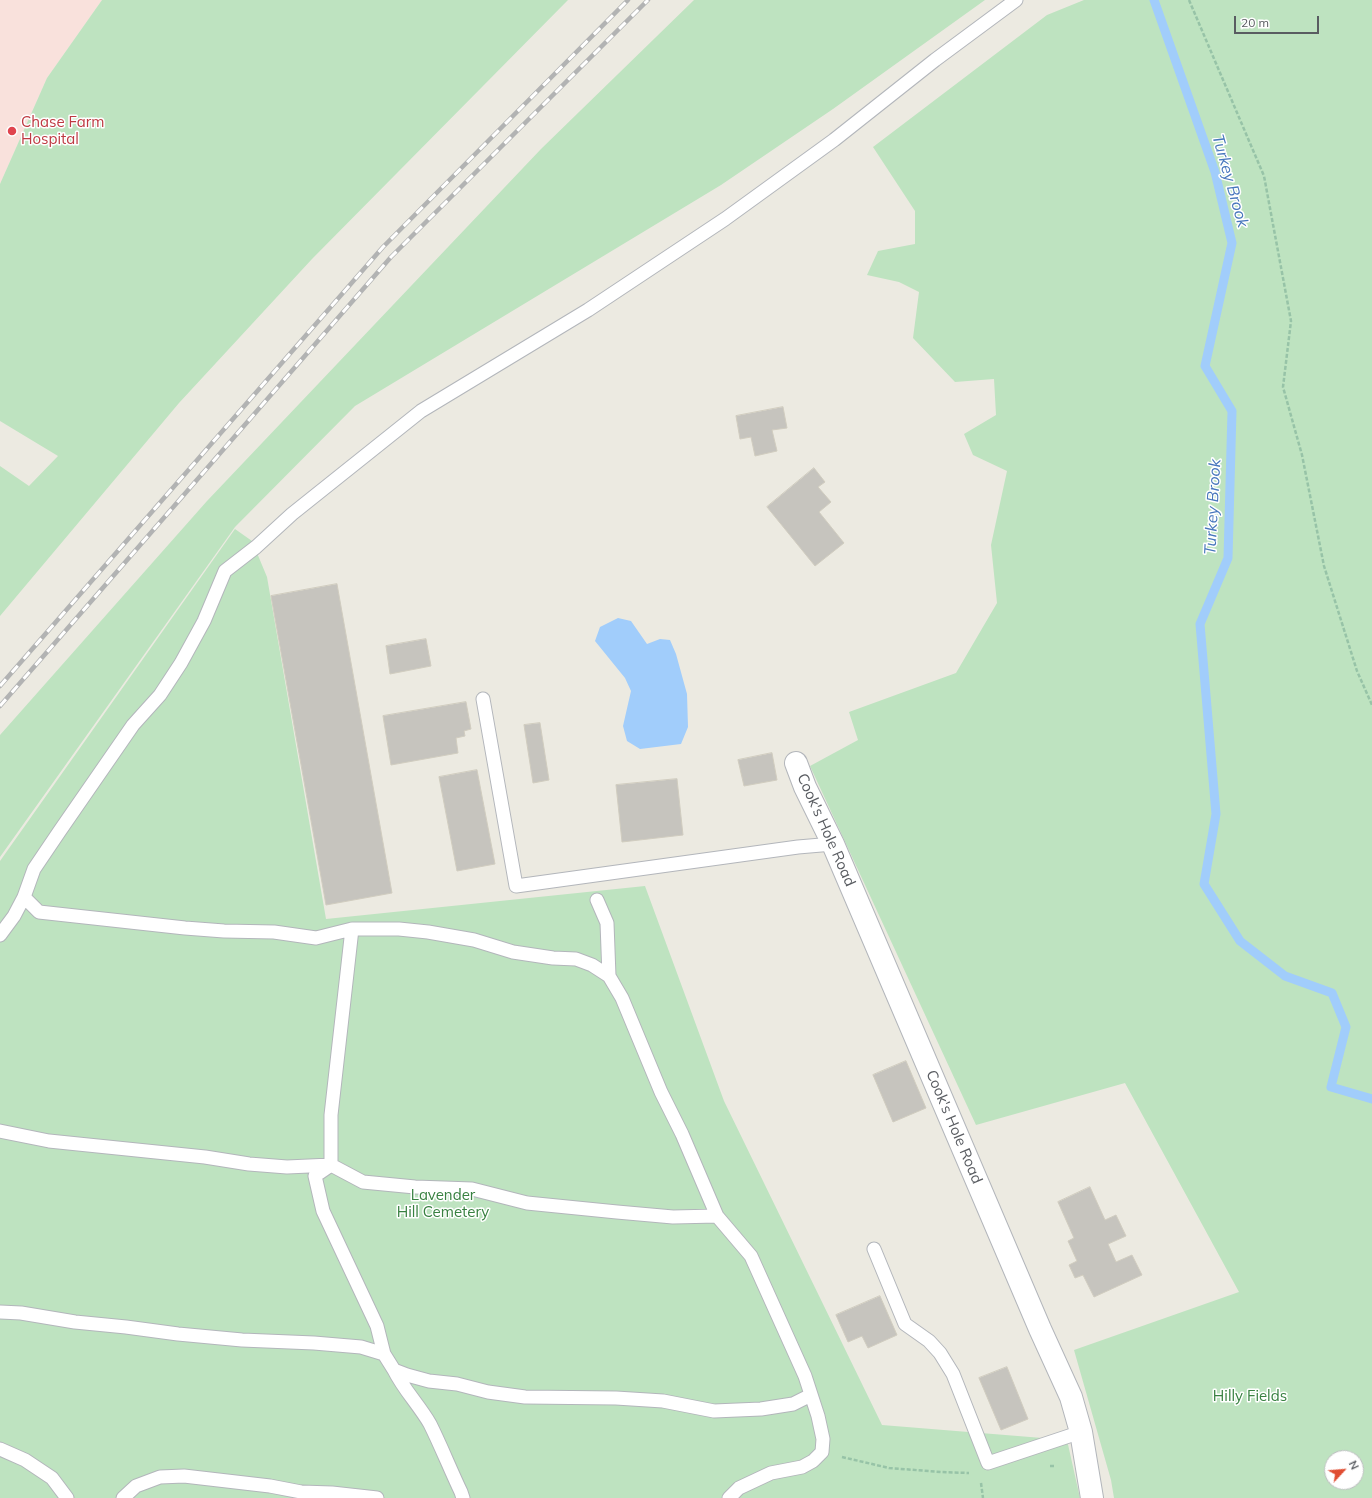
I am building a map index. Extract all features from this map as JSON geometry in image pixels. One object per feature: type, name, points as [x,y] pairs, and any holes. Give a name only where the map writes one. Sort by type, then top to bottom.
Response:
[{"type":"street","name":"Cook's Hole Road","points":[[796,763],[805,787],[833,844],[1040,1329],[1071,1397],[1082,1432],[1092,1498]]},
{"type":"lane","points":[[0,935],[14,916],[24,897],[34,869],[133,724],[160,695],[181,662],[204,621],[225,571],[292,514],[421,411],[588,310],[725,218],[834,140],[934,60],[1016,0]]},
{"type":"lane","points":[[483,699],[516,886],[798,847],[833,844]]},
{"type":"lane","points":[[24,897],[39,912],[185,928],[224,931],[274,932],[316,938],[352,929],[399,929],[428,932],[474,940],[513,952],[553,958],[576,959],[592,965],[609,976],[622,998],[658,1085],[682,1134],[717,1216],[751,1256],[805,1376],[818,1416],[823,1439],[822,1452],[813,1461],[802,1467],[770,1473],[739,1488],[728,1498]]},
{"type":"lane","points":[[597,900],[607,923],[609,976]]},
{"type":"lane","points":[[331,1165],[331,1115],[352,929]]},
{"type":"lane","points":[[0,1131],[49,1141],[206,1157],[287,1168],[331,1165],[363,1182],[472,1190],[528,1202],[673,1217],[717,1216]]},
{"type":"lane","points":[[331,1165],[315,1176],[323,1211],[377,1326],[384,1354],[401,1385],[419,1408],[429,1424],[463,1498]]},
{"type":"lane","points":[[874,1249],[906,1324],[929,1341],[940,1353],[953,1374],[988,1464],[1082,1432]]},
{"type":"lane","points":[[0,1312],[21,1313],[75,1322],[178,1334],[242,1340],[314,1343],[361,1347],[384,1354]]},
{"type":"lane","points":[[394,1370],[429,1381],[457,1384],[488,1392],[525,1397],[662,1400],[714,1411],[761,1409],[793,1404],[811,1395]]},
{"type":"lane","points":[[0,1449],[25,1460],[52,1478],[67,1498]]},
{"type":"lane","points":[[123,1498],[136,1486],[160,1477],[184,1476],[270,1486],[301,1492],[332,1493],[377,1498]]},
{"type":"path","points":[[1189,0],[1264,176],[1291,321],[1283,387],[1302,455],[1324,566],[1357,671],[1372,705]]},
{"type":"path","points":[[822,1452],[889,1468],[972,1473]]},
{"type":"path","points":[[1048,1466],[1056,1466]]},
{"type":"path","points":[[980,1479],[983,1498]]},
{"type":"shaded area","name":"Chase Farm Hospital","points":[[0,0],[102,0],[47,78],[0,184]]},
{"type":"green space","points":[[102,0],[568,0],[312,259],[179,403],[0,616],[0,466],[29,486],[58,456],[0,421],[0,184],[47,78]]},
{"type":"green space","points":[[694,0],[985,0],[833,109],[721,185],[355,406],[235,527],[0,857],[0,735],[207,501],[541,149]]},
{"type":"green space","name":"Hilly Fields","points":[[1084,0],[1372,0],[1372,1498],[1114,1498],[1111,1480],[1074,1350],[1239,1292],[1125,1083],[976,1125],[810,766],[858,740],[849,712],[956,673],[997,603],[991,545],[1007,471],[973,455],[964,434],[996,415],[994,379],[955,382],[913,338],[919,292],[899,282],[867,275],[878,251],[915,244],[915,211],[873,147],[1047,15]]},
{"type":"green space","name":"Lavender Hill Cemetery","points":[[235,529],[252,541],[267,577],[326,919],[645,886],[724,1101],[882,1425],[1067,1440],[1080,1498],[0,1498],[0,861]]},
{"type":"water","points":[[618,618],[631,621],[647,644],[660,639],[670,640],[676,654],[687,694],[688,727],[681,744],[640,749],[627,741],[623,726],[631,691],[625,678],[595,641],[600,627]]},
{"type":"building","points":[[783,407],[787,428],[772,430],[777,451],[755,456],[751,437],[740,439],[736,416]]},
{"type":"building","points":[[814,468],[825,482],[818,487],[831,502],[819,512],[844,543],[815,566],[767,507]]},
{"type":"building","points":[[337,584],[392,893],[326,905],[271,596]]},
{"type":"building","points":[[426,639],[431,666],[390,674],[386,646]]},
{"type":"building","points":[[466,702],[471,729],[464,731],[465,736],[456,738],[458,753],[391,765],[383,716]]},
{"type":"building","points":[[540,723],[549,780],[533,783],[524,725]]},
{"type":"building","points":[[772,753],[777,780],[744,786],[738,760]]},
{"type":"building","points":[[477,770],[495,864],[457,871],[439,777]]},
{"type":"building","points":[[677,779],[683,835],[622,842],[616,785]]},
{"type":"building","points":[[906,1061],[926,1108],[893,1122],[873,1075]]},
{"type":"building","points":[[1090,1187],[1105,1220],[1116,1215],[1126,1236],[1108,1244],[1116,1262],[1132,1255],[1142,1275],[1094,1297],[1083,1275],[1075,1278],[1069,1265],[1077,1261],[1068,1241],[1074,1238],[1058,1202]]},
{"type":"building","points":[[880,1296],[897,1335],[868,1348],[862,1336],[848,1342],[836,1315]]},
{"type":"building","points":[[1007,1367],[1028,1419],[1001,1430],[979,1378]]},
{"type":"waterway","name":"Turkey Brook","points":[[1154,0],[1215,172],[1232,243],[1205,366],[1232,411],[1228,558],[1200,624],[1216,814],[1204,884],[1240,941],[1285,976],[1332,993],[1346,1027],[1331,1087],[1372,1099]]},
{"type":"railway","points":[[0,686],[383,247],[628,0]]},
{"type":"railway","points":[[0,706],[391,257],[648,0]]},
{"type":"place","name":"Chase Farm Hospital","points":[[12,131]]}]
